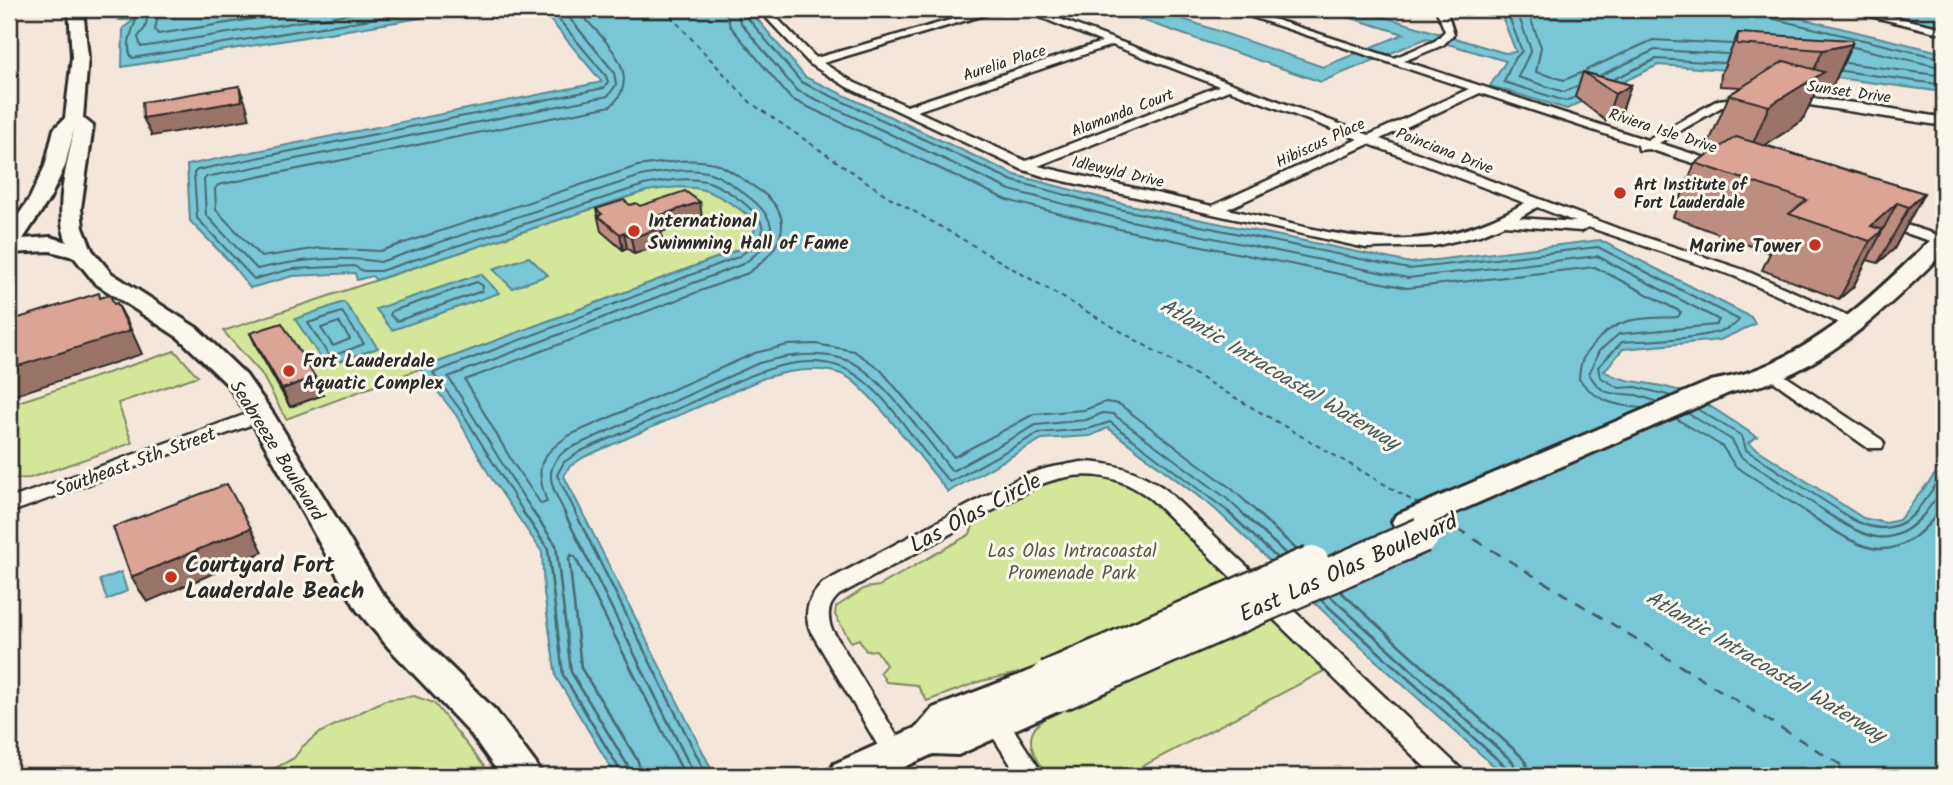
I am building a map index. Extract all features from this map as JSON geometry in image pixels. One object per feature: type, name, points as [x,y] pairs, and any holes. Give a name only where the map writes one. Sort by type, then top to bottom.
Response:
[{"type":"main road","name":"Seabreeze Boulevard","points":[[76,9],[80,57],[74,120],[84,126],[71,208],[75,250],[103,278],[180,327],[211,352],[237,380],[261,415],[369,601],[401,639],[483,722],[523,776]]},
{"type":"main road","points":[[9,245],[40,198],[55,166],[63,130],[74,120]]},
{"type":"main road","points":[[9,245],[50,244],[75,250]]},
{"type":"main road","name":"East Las Olas Boulevard","points":[[847,776],[930,738],[946,719],[1054,686],[1748,383],[1807,354],[1852,323],[1940,244]]},
{"type":"main road","points":[[9,258],[43,249],[75,250]]},
{"type":"main road","name":"East Las Olas Boulevard","points":[[930,738],[958,740],[996,723],[1054,686]]},
{"type":"street","points":[[765,11],[782,9]]},
{"type":"street","points":[[814,62],[999,9]]},
{"type":"street","name":"Poinciana Drive","points":[[1025,9],[1609,230],[1739,272],[1852,323]]},
{"type":"street","name":"Riviera Isle Drive","points":[[1233,9],[1389,60],[1636,152],[1730,176],[1649,143],[1473,91]]},
{"type":"street","points":[[1389,60],[1438,43],[1450,32],[1440,9]]},
{"type":"street","points":[[1846,9],[1944,31]]},
{"type":"street","name":"Idlewyld Drive","points":[[765,11],[814,62],[851,85],[1026,166],[1366,244],[1409,246],[1443,240],[1490,228],[1536,202]]},
{"type":"street","name":"Aurelia Place","points":[[905,111],[1112,42]]},
{"type":"street","name":"Alamanda Court","points":[[1026,166],[1229,86]]},
{"type":"street","name":"Hibiscus Place","points":[[1214,211],[1473,91]]},
{"type":"street","name":"Sunset Drive","points":[[1636,152],[1722,102],[1771,98],[1850,106],[1944,121]]},
{"type":"street","name":"Idlewyld Drive","points":[[1505,221],[1609,230]]},
{"type":"street","points":[[1869,223],[1940,244]]},
{"type":"street","points":[[1748,383],[1875,444]]},
{"type":"street","name":"Southeast 5th Street","points":[[9,506],[261,415]]},
{"type":"street","name":"Las Olas Circle","points":[[896,754],[821,630],[816,615],[819,602],[831,589],[1032,480],[1053,471],[1092,467],[1129,476],[1158,494],[1451,776]]},
{"type":"street","points":[[996,723],[1032,776]]},
{"type":"green space","points":[[672,187],[701,188],[717,193],[753,222],[755,228],[751,238],[735,251],[286,419],[261,373],[223,331],[646,191]]},
{"type":"green space","points":[[175,351],[198,376],[118,403],[132,443],[30,478],[9,479],[9,405]]},
{"type":"green space","name":"Las Olas Intracoastal Promenade Park","points":[[1079,472],[1122,479],[1148,495],[1328,669],[1124,776],[1047,776],[1036,759],[1031,742],[1032,735],[1041,721],[1051,715],[1190,653],[1158,615],[1029,671],[981,681],[927,701],[917,685],[886,682],[880,672],[886,665],[876,650],[866,651],[859,639],[851,642],[835,615],[836,607],[865,588],[879,586],[970,534],[973,526],[981,521],[977,517],[1035,484]]},
{"type":"green space","points":[[414,696],[434,703],[492,776],[261,776],[294,758],[303,746],[319,733],[385,700]]},
{"type":"water","points":[[137,9],[475,9],[122,67],[123,28],[134,20],[120,20]]},
{"type":"water","name":"Atlantic Intracoastal Waterway","points":[[541,9],[749,9],[805,77],[1015,175],[1125,204],[1411,263],[1600,240],[1751,317],[1755,324],[1720,340],[1623,349],[1604,371],[1622,379],[1672,389],[1701,401],[1757,437],[1748,443],[1863,518],[1886,523],[1899,520],[1944,463],[1944,776],[1505,776],[1374,659],[1215,509],[1108,428],[1090,436],[1042,439],[948,492],[882,410],[854,382],[834,372],[814,370],[793,371],[764,378],[584,457],[569,467],[564,476],[713,772],[707,776],[616,776],[556,677],[544,593],[542,552],[490,476],[456,415],[420,369],[735,251],[754,233],[753,218],[703,190],[665,188],[646,191],[376,280],[372,276],[357,280],[355,273],[293,276],[250,288],[229,261],[190,221],[187,165],[602,82]]},
{"type":"water","points":[[1110,9],[1154,9],[1323,67],[1404,34],[1321,9],[1357,9],[1505,53],[1516,52],[1499,9],[1762,9],[1944,53],[1944,92],[1837,78],[1658,65],[1567,109],[1490,86],[1506,61],[1427,38],[1321,82]]},
{"type":"water","points":[[1858,9],[1944,9],[1944,28]]},
{"type":"water","points":[[529,257],[548,275],[512,288],[493,269]]},
{"type":"water","points":[[481,274],[499,293],[392,330],[376,309]]},
{"type":"water","points":[[344,302],[378,348],[326,366],[295,319]]},
{"type":"water","points":[[121,572],[127,591],[107,600],[100,580]]},
{"type":"building","points":[[1738,33],[1852,40],[1852,44],[1823,50],[1737,44]]},
{"type":"building","points":[[1784,61],[1824,72],[1769,106],[1729,95]]},
{"type":"building","points":[[1583,72],[1631,85],[1615,94]]},
{"type":"building","points":[[239,86],[242,101],[143,118],[142,102]]},
{"type":"building","points":[[1736,137],[1924,193],[1909,207],[1897,203],[1871,226],[1883,230],[1870,241],[1789,214],[1807,200],[1695,163]]},
{"type":"building","points":[[685,191],[700,202],[655,217],[659,220],[653,222],[660,228],[631,238],[624,232],[620,234],[598,216],[602,214],[596,209],[624,200],[630,205],[636,203],[640,206]]},
{"type":"building","points":[[99,293],[100,298],[110,295],[114,304],[117,303],[130,331],[9,369],[9,321]]},
{"type":"building","name":"Fort Lauderdale Aquatic Complex","points":[[282,323],[315,377],[282,389],[250,333]]},
{"type":"building","points":[[227,484],[251,528],[131,577],[113,527]]},
{"type":"ferry route","points":[[664,9],[751,103],[886,195],[1420,505]]},
{"type":"ferry route","points":[[1440,518],[1859,776]]},
{"type":"place","name":"Art Institute of Fort Lauderdale","points":[[1620,193]]},
{"type":"place","name":"International Swimming Hall of Fame","points":[[634,231]]},
{"type":"place","name":"Marine Tower","points":[[1815,245]]},
{"type":"place","name":"Fort Lauderdale Aquatic Complex","points":[[289,371]]},
{"type":"place","name":"Courtyard Fort Lauderdale Beach","points":[[171,577]]}]
